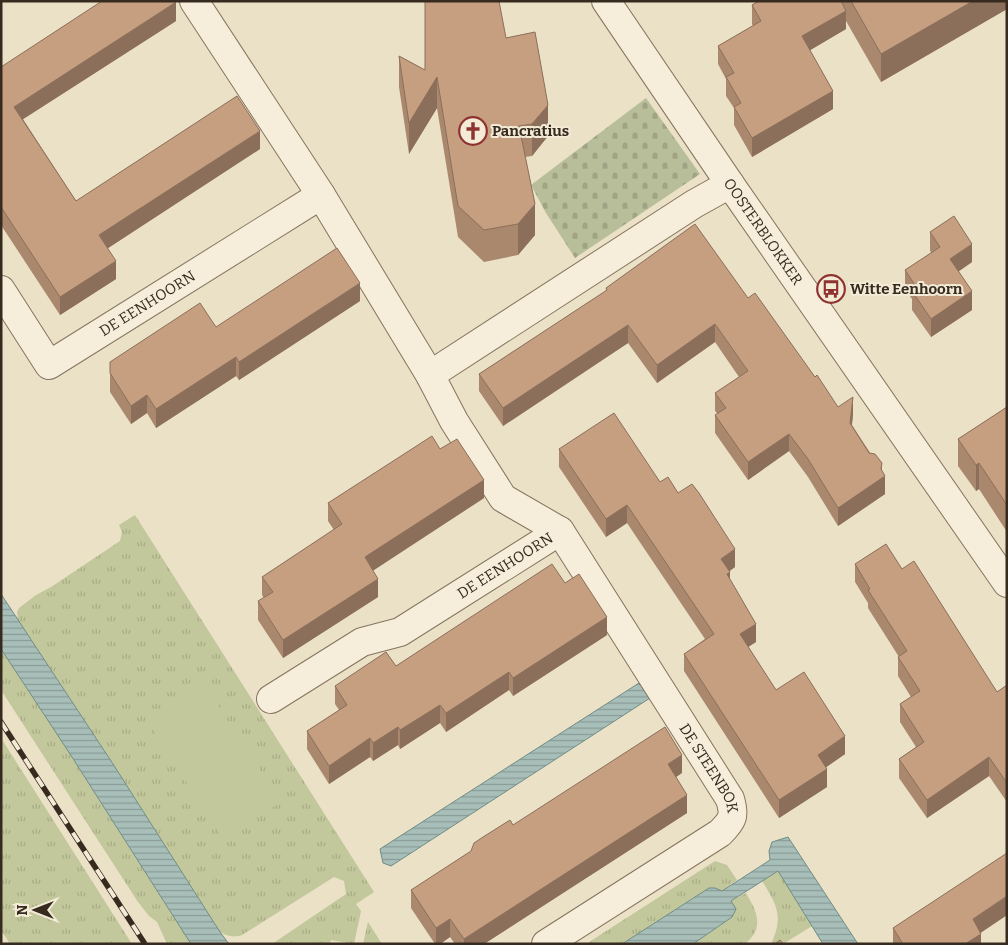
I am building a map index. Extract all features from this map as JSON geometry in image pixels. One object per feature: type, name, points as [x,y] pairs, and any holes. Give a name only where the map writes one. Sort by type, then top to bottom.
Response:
[{"type":"street","name":"DE EENHOORN","points":[[194,1],[321,195],[430,375],[454,421],[503,498],[560,531],[400,632],[362,642],[271,699]]},
{"type":"street","name":"OOSTERBLOKKER","points":[[606,1],[730,184],[1007,583]]},
{"type":"street","points":[[430,375],[694,204],[730,184]]},
{"type":"street","name":"DE EENHOORN","points":[[1,290],[49,365],[321,195]]},
{"type":"street","name":"DE STEENBOK","points":[[546,944],[720,833],[730,822],[733,809],[730,799],[560,531]]},
{"type":"green space","points":[[646,98],[700,174],[575,258],[546,213],[531,185]]},
{"type":"green space","points":[[135,515],[374,892],[356,904],[361,911],[354,944],[331,940],[330,944],[272,944],[346,894],[344,881],[334,877],[242,935],[231,936],[220,932],[18,620],[17,612],[19,608],[120,541],[122,532],[119,525]]},
{"type":"green space","points":[[1,649],[191,944],[167,944],[157,922],[149,916],[138,902],[1,690]]},
{"type":"green space","points":[[206,687],[281,802],[223,839],[149,724]]},
{"type":"green space","points":[[1,738],[132,944],[10,944],[1,930]]},
{"type":"green space","points":[[715,861],[727,865],[737,880],[722,891],[709,888],[622,944],[586,944]]},
{"type":"green space","points":[[779,871],[812,926],[783,944],[771,944],[777,926],[777,911],[772,897],[762,881]]},
{"type":"green space","points":[[746,893],[756,913],[757,925],[755,932],[745,944],[693,944],[732,917],[731,901]]},
{"type":"green space","points":[[368,922],[382,944],[363,944]]},
{"type":"water","points":[[1,594],[229,944],[191,944],[1,649]]},
{"type":"water","points":[[639,683],[650,698],[391,866],[383,863],[380,849]]},
{"type":"water","points":[[788,837],[858,944],[823,944],[778,871],[731,901],[736,909],[732,917],[693,944],[622,944],[709,888],[722,891],[770,860],[769,851],[772,842]]},
{"type":"building","points":[[102,1],[176,2],[14,107],[76,201],[237,96],[260,131],[99,235],[116,261],[60,297],[1,207],[1,67]]},
{"type":"building","name":"Pancratius","points":[[425,1],[499,1],[506,38],[535,32],[548,105],[532,124],[519,126],[535,204],[518,224],[484,230],[458,206],[437,77],[409,123],[399,56],[425,70]]},
{"type":"building","points":[[759,1],[841,1],[846,11],[802,36],[833,91],[752,138],[734,107],[741,103],[726,77],[734,73],[718,46],[761,21],[752,5]]},
{"type":"building","points":[[851,1],[973,1],[881,54]]},
{"type":"building","points":[[954,216],[972,244],[950,259],[972,291],[931,319],[912,291],[917,288],[905,270],[940,247],[930,232]]},
{"type":"building","points":[[695,224],[748,298],[755,293],[815,377],[817,375],[838,407],[853,397],[850,423],[869,453],[875,454],[882,463],[881,469],[885,476],[838,508],[808,459],[789,434],[748,462],[715,415],[726,408],[715,393],[748,371],[715,324],[657,365],[628,325],[503,408],[479,374],[607,290],[606,288]]},
{"type":"building","points":[[337,248],[360,283],[239,362],[236,357],[156,409],[147,395],[131,406],[110,373],[110,362],[200,303],[216,327]]},
{"type":"building","points":[[1007,407],[1007,505],[979,463],[976,465],[958,439]]},
{"type":"building","points":[[614,413],[660,482],[668,477],[678,493],[692,484],[735,549],[721,559],[730,572],[727,574],[756,624],[740,634],[776,690],[804,672],[845,736],[818,755],[827,769],[779,800],[684,654],[714,634],[627,505],[606,519],[559,449]]},
{"type":"building","points":[[432,436],[440,449],[457,439],[484,480],[365,557],[378,579],[283,640],[258,601],[273,592],[262,577],[342,524],[328,503]]},
{"type":"building","points":[[886,544],[902,569],[914,561],[997,692],[1007,685],[1007,783],[989,757],[927,800],[899,759],[924,742],[900,704],[920,691],[898,657],[907,651],[868,590],[870,589],[855,564]]},
{"type":"building","points":[[552,564],[565,583],[579,574],[607,617],[513,678],[509,672],[446,713],[440,705],[400,730],[398,727],[373,743],[370,738],[329,766],[307,731],[347,705],[335,686],[386,652],[396,666]]},
{"type":"building","points":[[665,727],[682,755],[668,764],[687,795],[464,939],[450,919],[436,928],[411,890],[471,851],[474,843],[483,837],[510,820],[513,825]]},
{"type":"building","points":[[1007,853],[1007,896],[973,919],[981,934],[965,944],[903,944],[893,928]]},
{"type":"building","points":[[780,940],[783,944],[775,944]]},
{"type":"railway","points":[[1,722],[145,944]]},
{"type":"place","name":"Pancratius","points":[[473,131]]},
{"type":"place","name":"Witte Eenhoorn","points":[[831,289]]}]
